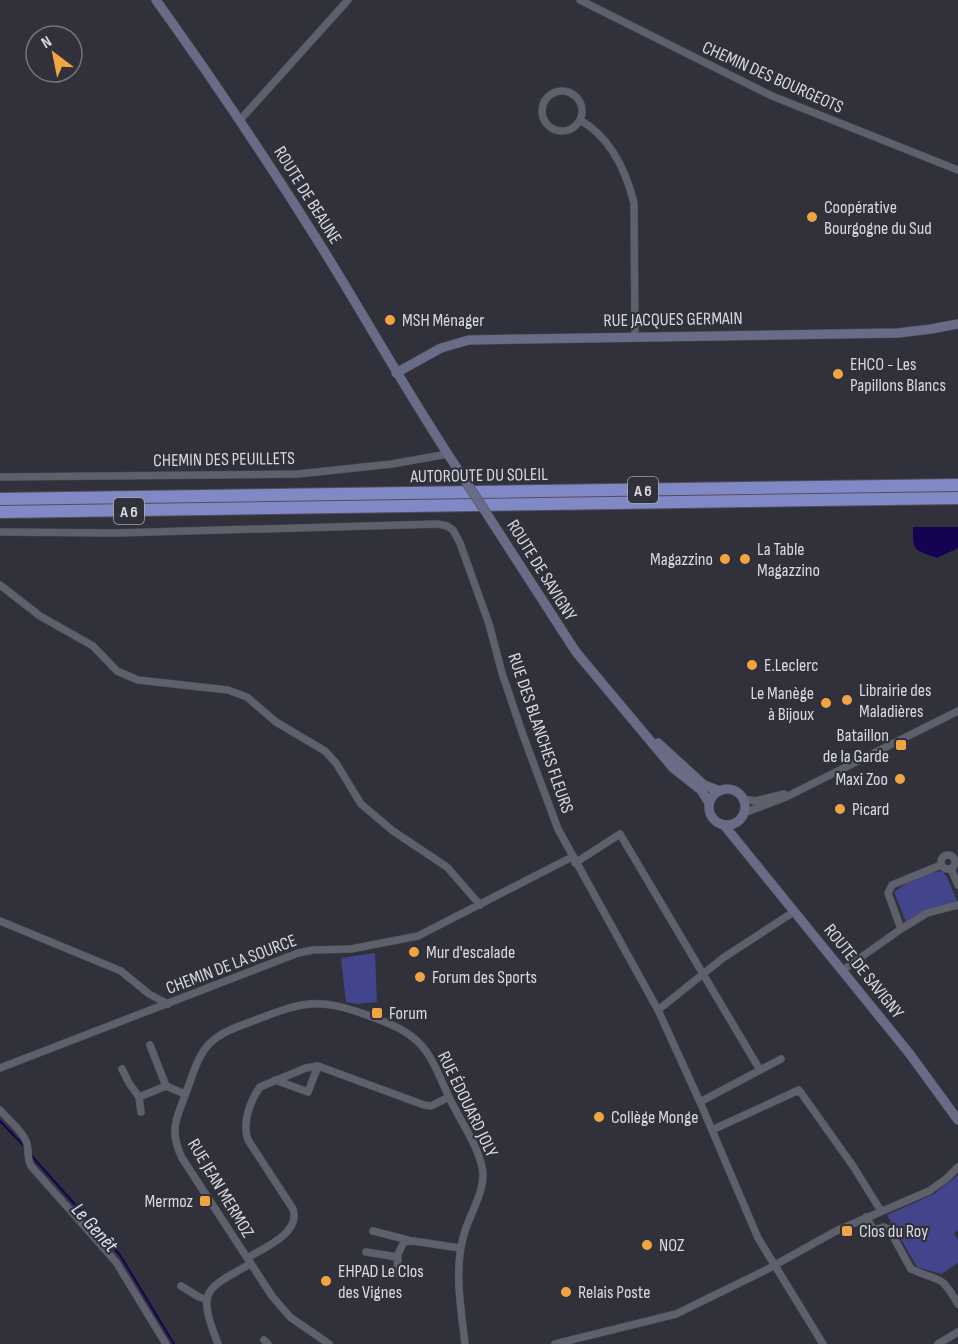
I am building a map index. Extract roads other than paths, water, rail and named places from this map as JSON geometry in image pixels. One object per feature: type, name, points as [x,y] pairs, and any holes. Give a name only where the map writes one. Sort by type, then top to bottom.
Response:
[{"type":"highway","name":"AUTOROUTE DU SOLEIL","points":[[0,499],[957,484]]},
{"type":"highway","name":"AUTOROUTE DU SOLEIL","points":[[0,512],[958,498]]},
{"type":"main road","name":"ROUTE DE BEAUNE","points":[[156,0],[240,120],[316,238],[423,414]]},
{"type":"main road","name":"RUE JACQUES GERMAIN","points":[[396,372],[441,348],[461,341],[635,336],[898,333],[958,324]]},
{"type":"main road","name":"ROUTE DE SAVIGNY","points":[[423,414],[570,644],[651,743],[701,790],[710,803]]},
{"type":"main road","name":"ROUTE DE SAVIGNY","points":[[683,775],[720,791]]},
{"type":"main road","points":[[742,817],[732,825],[724,825],[713,819],[709,808],[713,796],[720,791],[733,791],[742,799],[742,817],[742,845]]},
{"type":"main road","name":"ROUTE DE SAVIGNY","points":[[724,825],[909,1053],[958,1120]]},
{"type":"street","points":[[240,120],[348,0]]},
{"type":"street","name":"CHEMIN DES BOURGEOTS","points":[[580,0],[772,96],[958,170]]},
{"type":"street","points":[[558,91],[573,94],[581,105],[580,120],[569,130],[555,130],[547,125],[542,117],[543,102],[549,95],[558,91]]},
{"type":"street","points":[[580,120],[605,141],[623,169],[630,186],[634,203],[635,336]]},
{"type":"street","name":"CHEMIN DES PEUILLETS","points":[[0,477],[298,474],[406,462],[448,454]]},
{"type":"street","name":"RUE DES BLANCHES FLEURS","points":[[0,532],[116,533],[438,524],[450,527],[457,534],[479,596],[506,684],[545,797],[574,860],[658,1010],[700,1102],[750,1223],[823,1344]]},
{"type":"street","points":[[0,585],[40,616],[93,646],[112,668],[124,675],[138,680],[228,690],[247,697],[276,722],[325,751],[336,763],[361,804],[393,831],[447,867],[480,905]]},
{"type":"street","points":[[742,817],[958,711]]},
{"type":"street","points":[[742,799],[756,801],[792,792]]},
{"type":"street","name":"CHEMIN DE LA SOURCE","points":[[0,1068],[298,953],[313,950],[328,953],[418,936],[574,860],[620,834],[703,974]]},
{"type":"street","points":[[941,865],[941,860],[946,855],[956,857],[955,865],[951,869]]},
{"type":"street","points":[[941,865],[951,869]]},
{"type":"street","points":[[901,929],[888,893],[892,885],[941,865]]},
{"type":"street","points":[[951,869],[958,885]]},
{"type":"street","points":[[843,970],[927,913],[958,905]]},
{"type":"street","points":[[658,1010],[723,958],[795,911]]},
{"type":"street","points":[[0,921],[121,971],[149,994],[168,1004]]},
{"type":"street","points":[[703,974],[760,1070]]},
{"type":"street","name":"RUE JEAN MERMOZ","points":[[329,1344],[303,1327],[281,1307],[177,1148],[174,1137],[175,1125],[185,1094],[202,1052],[219,1036],[291,1007],[332,1000]]},
{"type":"street","name":"RUE ÉDOUARD JOLY","points":[[332,1000],[394,1026],[412,1036],[424,1048],[477,1153],[483,1172],[480,1191],[460,1248],[458,1272],[465,1344]]},
{"type":"street","points":[[150,1045],[166,1086]]},
{"type":"street","points":[[700,1102],[781,1059]]},
{"type":"street","points":[[275,1080],[308,1092],[318,1066]]},
{"type":"street","points":[[218,1344],[207,1310],[208,1291],[290,1231],[294,1223],[293,1209],[245,1132],[245,1122],[260,1087],[306,1068],[318,1066],[424,1105],[431,1106],[449,1097]]},
{"type":"street","points":[[122,1069],[139,1097],[141,1112]]},
{"type":"street","points":[[139,1097],[166,1086],[185,1094]]},
{"type":"street","points":[[712,1130],[799,1090],[881,1211]]},
{"type":"street","points":[[0,1110],[25,1139],[31,1166],[116,1262],[166,1344]]},
{"type":"street","points":[[555,1344],[676,1314],[774,1265],[818,1240],[929,1191],[958,1167]]},
{"type":"street","points":[[866,1217],[874,1230],[883,1227],[890,1229],[911,1269],[941,1279],[958,1304]]},
{"type":"street","points":[[373,1231],[460,1248]]},
{"type":"street","points":[[397,1273],[397,1257],[404,1242],[410,1240]]},
{"type":"street","points":[[366,1252],[397,1257]]},
{"type":"street","points":[[181,1286],[207,1299]]},
{"type":"street","points":[[938,1344],[958,1332]]},
{"type":"waterway","name":"Le Genêt","points":[[0,1121],[25,1147]]},
{"type":"waterway","name":"Le Genêt","points":[[30,1154],[120,1255],[174,1344]]},
{"type":"place","name":"Coopérative Bourgogne du Sud","points":[[812,217]]},
{"type":"place","name":"MSH Ménager","points":[[390,320]]},
{"type":"place","name":"EHCO - Les Papillons Blancs","points":[[838,374]]},
{"type":"place","name":"Magazzino","points":[[725,559]]},
{"type":"place","name":"La Table Magazzino","points":[[745,559]]},
{"type":"place","name":"E.Leclerc","points":[[752,665]]},
{"type":"place","name":"Librairie des Maladières","points":[[847,700]]},
{"type":"place","name":"Le Manège à Bijoux","points":[[826,703]]},
{"type":"place","name":"Bataillon de la Garde","points":[[901,745]]},
{"type":"place","name":"Maxi Zoo","points":[[900,779]]},
{"type":"place","name":"Picard","points":[[840,809]]},
{"type":"place","name":"Mur d'escalade","points":[[414,952]]},
{"type":"place","name":"Forum des Sports","points":[[420,977]]},
{"type":"place","name":"Forum","points":[[377,1013]]},
{"type":"place","name":"Collège Monge","points":[[599,1117]]},
{"type":"place","name":"Mermoz","points":[[205,1201]]},
{"type":"place","name":"Clos du Roy","points":[[847,1231]]},
{"type":"place","name":"NOZ","points":[[647,1245]]},
{"type":"place","name":"EHPAD Le Clos des Vignes","points":[[326,1281]]},
{"type":"place","name":"Relais Poste","points":[[566,1292]]}]
